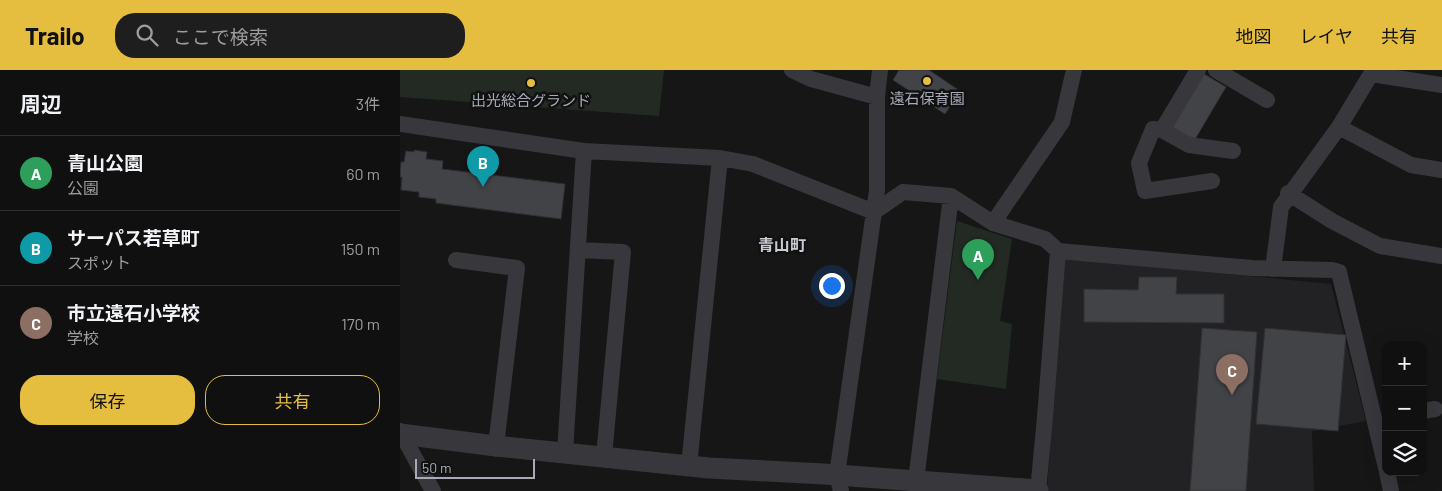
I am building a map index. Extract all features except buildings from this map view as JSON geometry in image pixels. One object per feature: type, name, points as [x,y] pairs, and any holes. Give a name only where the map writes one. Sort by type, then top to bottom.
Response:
[{"type":"street","points":[[792,70],[811,79],[877,97]]},
{"type":"street","points":[[839,483],[878,172],[877,97],[880,70]]},
{"type":"street","points":[[993,222],[1062,122],[1074,70]]},
{"type":"street","points":[[1162,130],[1198,70]]},
{"type":"street","points":[[1216,70],[1267,100]]},
{"type":"street","points":[[1273,269],[1280,207],[1339,127],[1371,74],[1441,81]]},
{"type":"street","points":[[400,124],[584,151],[720,158],[753,164],[874,212]]},
{"type":"street","points":[[1339,127],[1411,165],[1442,170]]},
{"type":"street","points":[[1212,181],[1145,191],[1140,163],[1153,129],[1162,130],[1189,145],[1233,151]]},
{"type":"street","points":[[565,452],[584,151]]},
{"type":"street","points":[[689,466],[720,158]]},
{"type":"street","points":[[874,212],[903,192],[951,196],[993,222],[1045,239],[1058,252],[1273,269],[1332,270],[1340,272],[1381,422]]},
{"type":"street","points":[[1289,194],[1332,221],[1380,246],[1442,256]]},
{"type":"street","points":[[916,481],[951,196]]},
{"type":"street","points":[[578,250],[623,252],[604,456]]},
{"type":"street","points":[[400,432],[496,446],[604,456],[839,483],[916,481],[1038,491],[1058,252]]},
{"type":"street","points":[[456,260],[517,268],[496,446]]},
{"type":"street","points":[[400,432],[434,491]]},
{"type":"street","points":[[1388,476],[1391,491]]},
{"type":"shaded area","name":"出光総合グランド","points":[[400,70],[664,70],[659,116],[400,97]]},
{"type":"shaded area","points":[[957,221],[1012,239],[1000,321],[1012,324],[1006,389],[937,379]]},
{"type":"shaded area","points":[[1063,258],[1331,284],[1366,421],[1312,431],[1314,491],[1047,491]]},
{"type":"place","name":"遠石保育園","points":[[927,81]]},
{"type":"place","name":"出光総合グランド","points":[[531,83]]},
{"type":"place","name":"サーパス若草町","points":[[483,187]]},
{"type":"place","name":"青山公園","points":[[978,280]]},
{"type":"place","name":"市立遠石小学校","points":[[1232,395]]},
{"type":"district","name":"青山町","points":[[782,244]]}]
